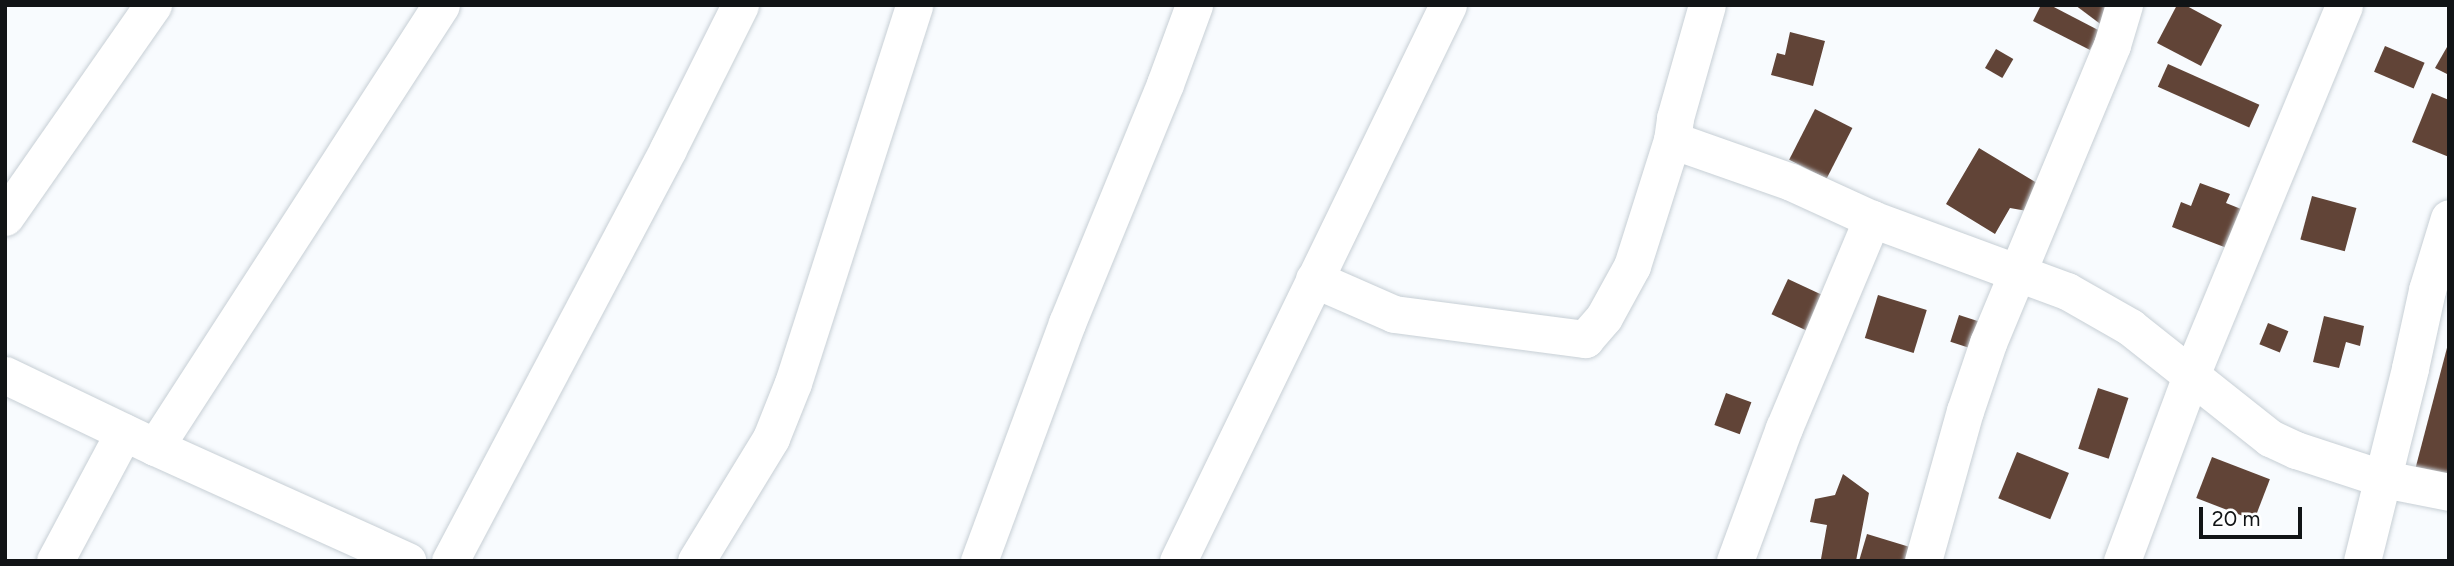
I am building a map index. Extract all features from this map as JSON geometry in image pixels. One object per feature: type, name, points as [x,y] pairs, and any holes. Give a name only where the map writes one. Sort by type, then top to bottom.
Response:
[{"type":"street","points":[[5,217],[153,5]]},
{"type":"street","points":[[55,561],[441,5]]},
{"type":"street","points":[[450,561],[668,149],[740,5]]},
{"type":"street","points":[[696,561],[771,438],[793,383],[914,5]]},
{"type":"street","points":[[979,561],[1067,323],[1166,84],[1194,5]]},
{"type":"street","points":[[1178,561],[1448,5]]},
{"type":"street","points":[[1314,279],[1394,314],[1585,339],[1604,317],[1632,266],[1672,140],[1675,118],[1707,5]]},
{"type":"street","points":[[1923,561],[1972,388],[2112,45],[2124,5]]},
{"type":"street","points":[[2122,561],[2191,375],[2344,5]]},
{"type":"street","points":[[1672,140],[1791,182],[1872,219],[2067,291],[2130,327],[2270,438],[2296,450],[2384,479],[2449,492]]},
{"type":"street","points":[[2362,561],[2384,479],[2427,290],[2449,218]]},
{"type":"street","points":[[1735,561],[1784,428],[1872,219]]},
{"type":"street","points":[[5,375],[140,440],[408,561]]},
{"type":"building","points":[[2041,5],[2050,5],[2100,31],[2090,50],[2033,21]]},
{"type":"building","points":[[2075,5],[2110,5],[2107,29]]},
{"type":"building","points":[[2177,5],[2185,5],[2222,25],[2201,66],[2157,43]]},
{"type":"building","points":[[1790,32],[1825,41],[1813,86],[1771,75],[1777,53],[1785,55]]},
{"type":"building","points":[[2385,46],[2425,63],[2414,89],[2374,72]]},
{"type":"building","points":[[2447,47],[2449,48],[2449,75],[2435,68]]},
{"type":"building","points":[[1996,49],[2013,59],[2002,78],[1985,68]]},
{"type":"building","points":[[2168,64],[2259,105],[2249,128],[2158,87]]},
{"type":"building","points":[[2432,93],[2449,100],[2449,157],[2412,142]]},
{"type":"building","points":[[1815,109],[1852,128],[1827,179],[1789,160]]},
{"type":"building","points":[[1979,148],[2042,186],[2027,211],[2010,208],[1995,234],[1946,204]]},
{"type":"building","points":[[2200,183],[2230,194],[2226,203],[2246,211],[2232,250],[2172,227],[2181,202],[2191,206]]},
{"type":"building","points":[[2312,196],[2356,208],[2345,251],[2300,239]]},
{"type":"building","points":[[1788,279],[1829,298],[1812,333],[1772,314]]},
{"type":"building","points":[[1878,295],[1927,310],[1914,353],[1865,338]]},
{"type":"building","points":[[1959,315],[1984,323],[1975,350],[1950,342]]},
{"type":"building","points":[[2324,316],[2364,326],[2360,346],[2346,342],[2339,368],[2313,362]]},
{"type":"building","points":[[2268,323],[2288,331],[2280,353],[2259,344]]},
{"type":"building","points":[[2449,344],[2449,479],[2415,470]]},
{"type":"building","points":[[2098,388],[2128,398],[2109,459],[2078,449]]},
{"type":"building","points":[[1726,393],[1751,402],[1740,434],[1714,425]]},
{"type":"building","points":[[2017,452],[2069,473],[2050,519],[1998,498]]},
{"type":"building","points":[[2212,457],[2270,479],[2254,520],[2196,498]]},
{"type":"building","points":[[1843,474],[1869,493],[1856,561],[1821,559],[1827,525],[1810,522],[1815,499],[1835,495]]},
{"type":"building","points":[[1867,534],[1913,548],[1910,561],[1859,561]]}]
